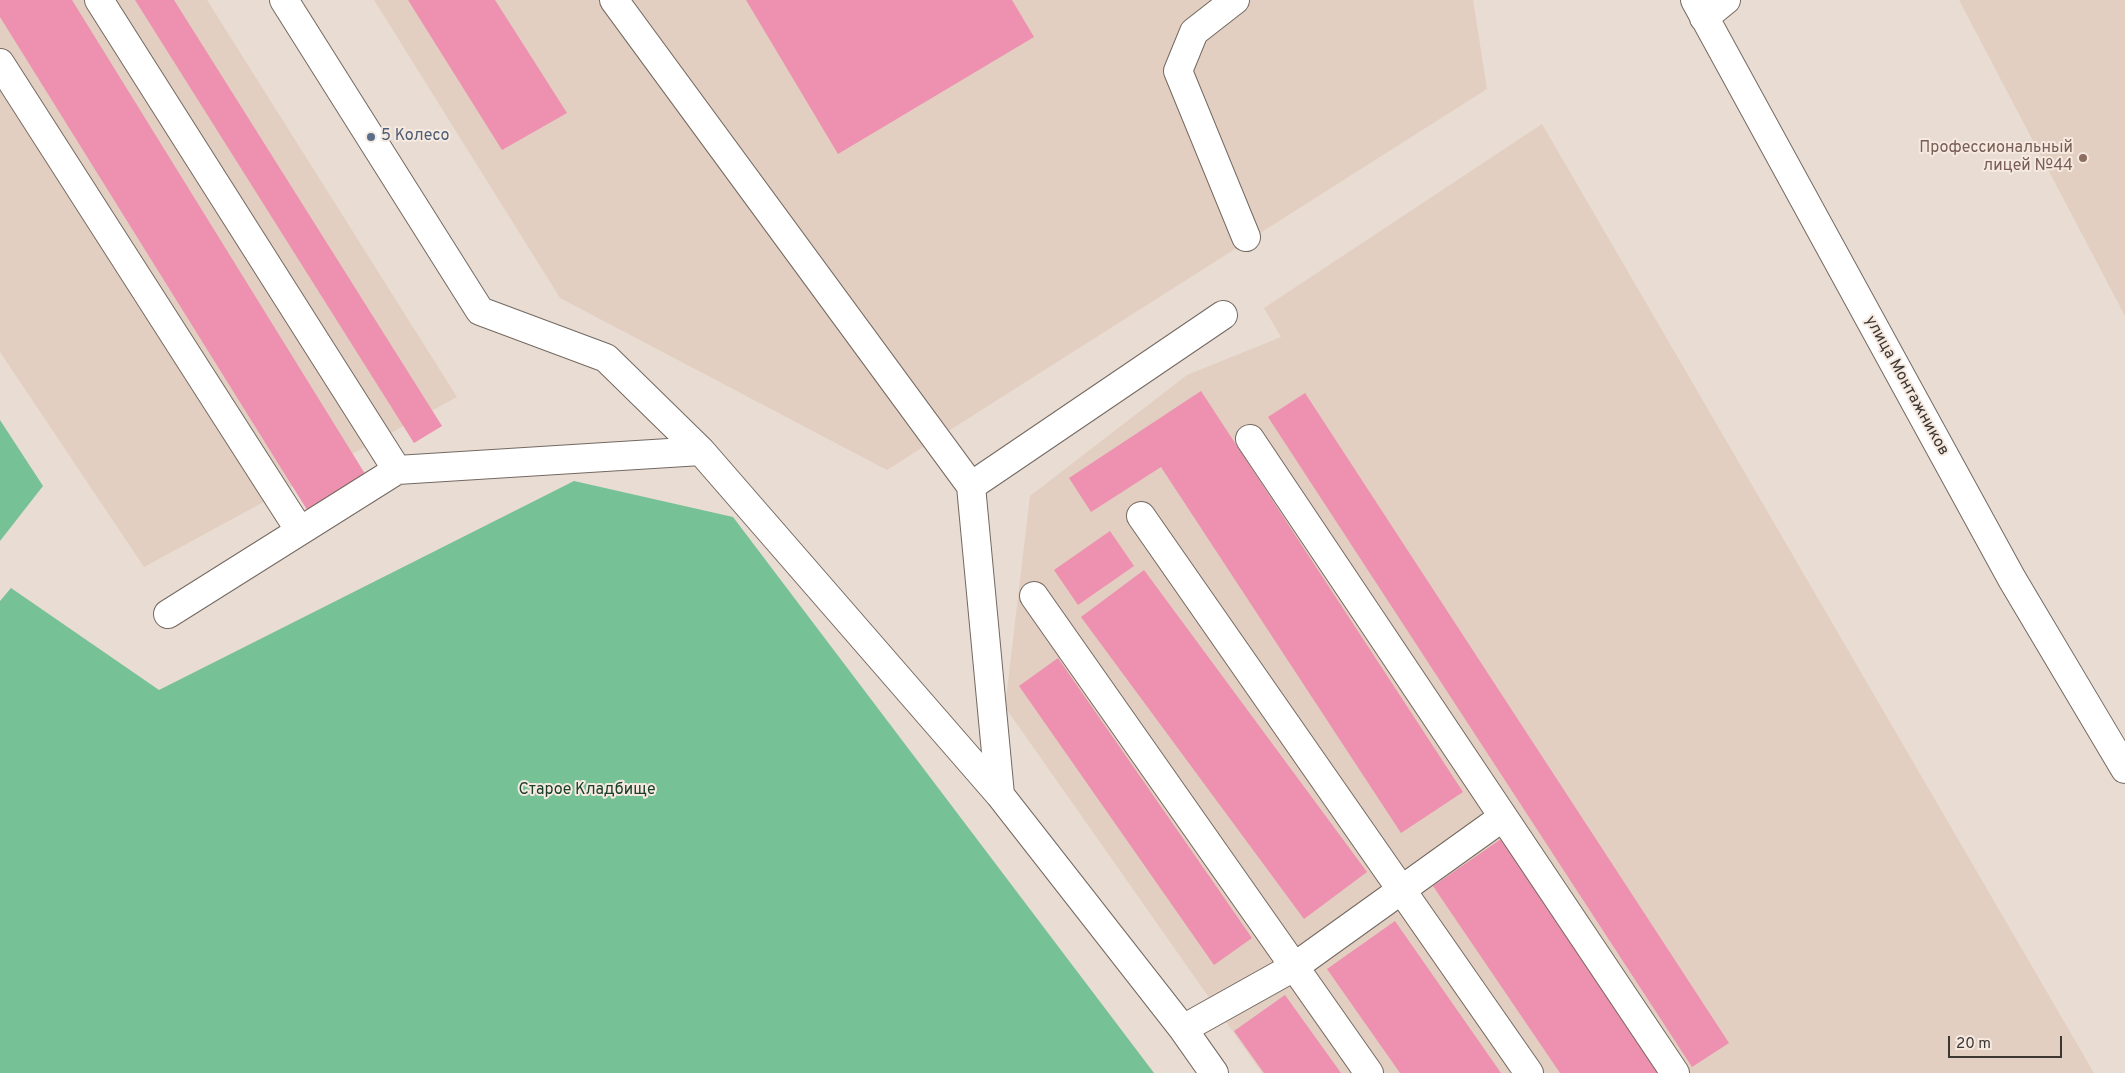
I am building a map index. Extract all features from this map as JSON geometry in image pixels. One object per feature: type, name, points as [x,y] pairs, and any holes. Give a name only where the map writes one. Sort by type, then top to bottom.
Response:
[{"type":"street","points":[[99,0],[397,470]]},
{"type":"street","points":[[284,0],[480,311],[606,358],[701,451],[1000,795],[1183,1029],[1214,1073]]},
{"type":"street","points":[[614,0],[971,486],[1000,795]]},
{"type":"street","points":[[1235,0],[1194,32],[1178,71],[1246,237]]},
{"type":"street","points":[[1700,9],[1726,0]]},
{"type":"street","name":"улица Монтажников","points":[[1700,9],[2012,579],[2125,768]]},
{"type":"street","points":[[0,63],[300,531]]},
{"type":"street","points":[[971,486],[1223,315]]},
{"type":"street","points":[[1250,439],[1675,1073]]},
{"type":"street","points":[[168,614],[397,470],[701,451]]},
{"type":"street","points":[[1141,516],[1530,1073]]},
{"type":"street","points":[[1034,596],[1369,1073]]},
{"type":"street","points":[[1183,1029],[1294,967],[1502,817]]},
{"type":"shaded area","points":[[0,0],[207,0],[457,397],[144,567],[0,352]]},
{"type":"shaded area","points":[[374,0],[1473,0],[1487,89],[887,470],[560,298]]},
{"type":"shaded area","name":"Профессиональный лицей №44","points":[[1959,0],[2125,0],[2125,316]]},
{"type":"shaded area","points":[[1542,124],[2094,1073],[1262,1073],[1005,707],[1030,496],[1187,375],[1281,337],[1264,308]]},
{"type":"green space","points":[[0,420],[43,486],[0,541]]},
{"type":"green space","name":"Старое Кладбище","points":[[574,481],[733,517],[1154,1073],[0,1073],[0,601],[11,588],[159,690]]},
{"type":"building","points":[[0,0],[72,0],[367,477],[309,513],[0,17]]},
{"type":"building","points":[[135,0],[174,0],[442,426],[414,443]]},
{"type":"building","points":[[408,0],[495,0],[567,113],[502,150]]},
{"type":"building","points":[[746,0],[1012,0],[1034,37],[838,154]]},
{"type":"building","points":[[1201,391],[1463,792],[1401,833],[1161,467],[1091,512],[1069,478]]},
{"type":"building","points":[[1305,393],[1729,1043],[1692,1067],[1268,417]]},
{"type":"building","points":[[1110,531],[1134,566],[1078,605],[1054,570]]},
{"type":"building","points":[[1144,570],[1367,872],[1304,919],[1081,617]]},
{"type":"building","points":[[1058,658],[1252,938],[1214,965],[1019,686]]},
{"type":"building","points":[[1501,839],[1661,1073],[1560,1073],[1433,886]]},
{"type":"building","points":[[1395,921],[1501,1073],[1400,1073],[1327,969]]},
{"type":"building","points":[[1285,995],[1341,1073],[1264,1073],[1234,1031]]},
{"type":"place","name":"5 Колесо","points":[[371,137]]},
{"type":"place","name":"Профессиональный лицей №44","points":[[2083,158]]}]
